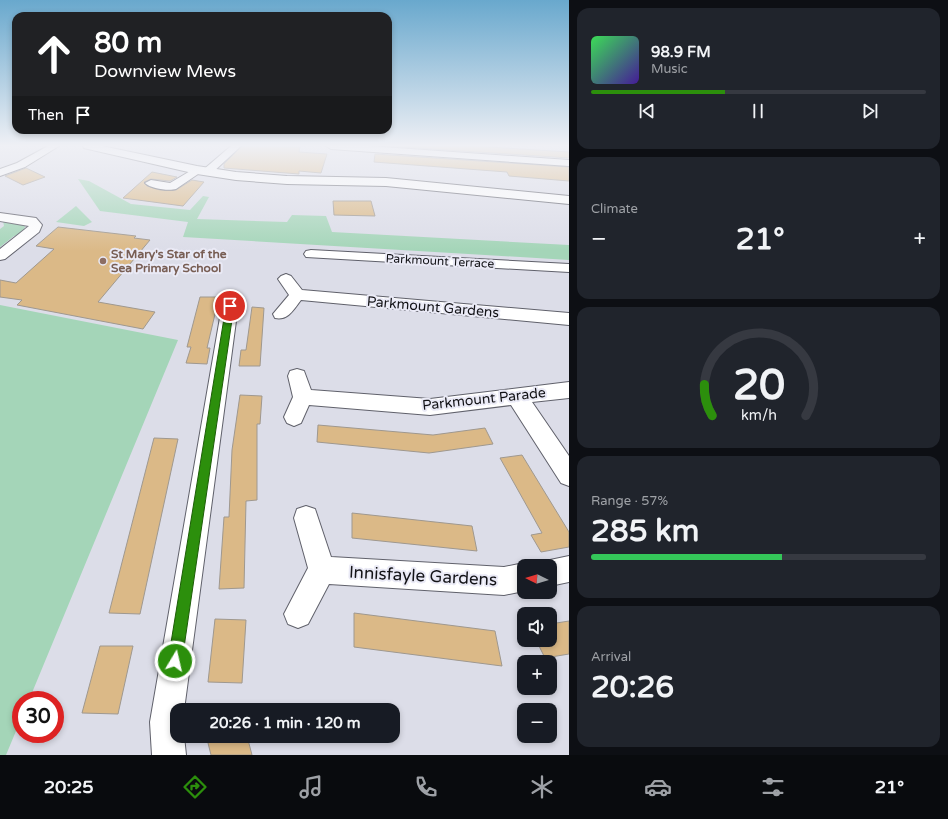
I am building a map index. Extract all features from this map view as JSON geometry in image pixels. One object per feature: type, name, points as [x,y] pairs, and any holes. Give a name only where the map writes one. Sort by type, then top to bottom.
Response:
[{"type":"main road","points":[[331,181],[394,183],[569,200]]},
{"type":"street","points":[[151,183],[172,186],[182,181]]},
{"type":"street","points":[[0,256],[34,229],[36,225],[32,221],[1,218]]},
{"type":"street","name":"Parkmount Terrace","points":[[311,254],[569,268]]},
{"type":"street","points":[[281,314],[296,296],[286,280]]},
{"type":"street","name":"Parkmount Gardens","points":[[296,296],[569,319]]},
{"type":"street","points":[[169,755],[166,722],[230,306]]},
{"type":"street","points":[[294,417],[303,397],[297,376]]},
{"type":"street","name":"Parkmount Parade","points":[[303,397],[430,407],[569,390]]},
{"type":"street","points":[[517,397],[569,474]]},
{"type":"street","points":[[298,614],[322,570],[306,518]]},
{"type":"street","points":[[557,571],[569,569]]},
{"type":"street","name":"Innisfayle Gardens","points":[[322,570],[504,581],[517,578]]},
{"type":"green space","points":[[80,181],[89,181],[131,204],[190,210],[203,196],[209,197],[197,219],[287,222],[292,215],[326,216],[332,232],[569,245],[569,260],[183,237],[188,222],[100,211]]},
{"type":"green space","points":[[76,206],[92,222],[84,226],[56,222]]},
{"type":"green space","points":[[3,221],[22,224],[25,226],[24,231],[20,235],[14,236],[0,247],[0,229],[4,226]]},
{"type":"green space","points":[[0,305],[178,340],[33,691],[12,691],[12,741],[6,755],[0,755]]},
{"type":"building","points":[[15,181],[33,181],[23,185]]},
{"type":"building","points":[[142,181],[146,181],[144,182],[147,186],[160,190],[176,190],[190,181],[204,182],[183,206],[123,198]]},
{"type":"building","points":[[333,201],[371,201],[375,216],[334,215]]},
{"type":"building","points":[[58,227],[136,236],[134,238],[150,240],[98,302],[155,312],[143,329],[17,305],[22,300],[0,297],[0,280],[16,283],[54,249],[36,246]]},
{"type":"building","points":[[200,297],[219,297],[207,348],[210,348],[207,364],[186,363],[191,347],[187,347]]},
{"type":"building","points":[[252,307],[264,308],[260,366],[239,366],[241,350],[246,350]]},
{"type":"building","points":[[240,395],[262,396],[260,424],[257,424],[257,500],[246,501],[244,588],[219,589],[224,517],[229,517],[232,450]]},
{"type":"building","points":[[318,425],[433,435],[485,428],[493,444],[429,453],[317,442]]},
{"type":"building","points":[[154,438],[178,439],[140,614],[109,613]]},
{"type":"building","points":[[522,455],[569,532],[569,547],[541,552],[531,535],[542,533],[500,458]]},
{"type":"building","points":[[352,513],[472,526],[477,551],[352,538]]},
{"type":"building","points":[[354,613],[495,631],[502,666],[354,647]]},
{"type":"building","points":[[215,619],[246,620],[242,683],[208,682]]},
{"type":"building","points":[[569,621],[569,654],[557,656],[544,655],[540,647],[557,647],[557,623]]},
{"type":"building","points":[[100,646],[133,646],[118,714],[82,713]]},
{"type":"building","points":[[208,743],[249,743],[252,755],[211,755]]},
{"type":"place","name":"St Mary's Star of the Sea Primary School","points":[[103,261]]},
{"type":"route","points":[[175,661],[230,306]]}]
